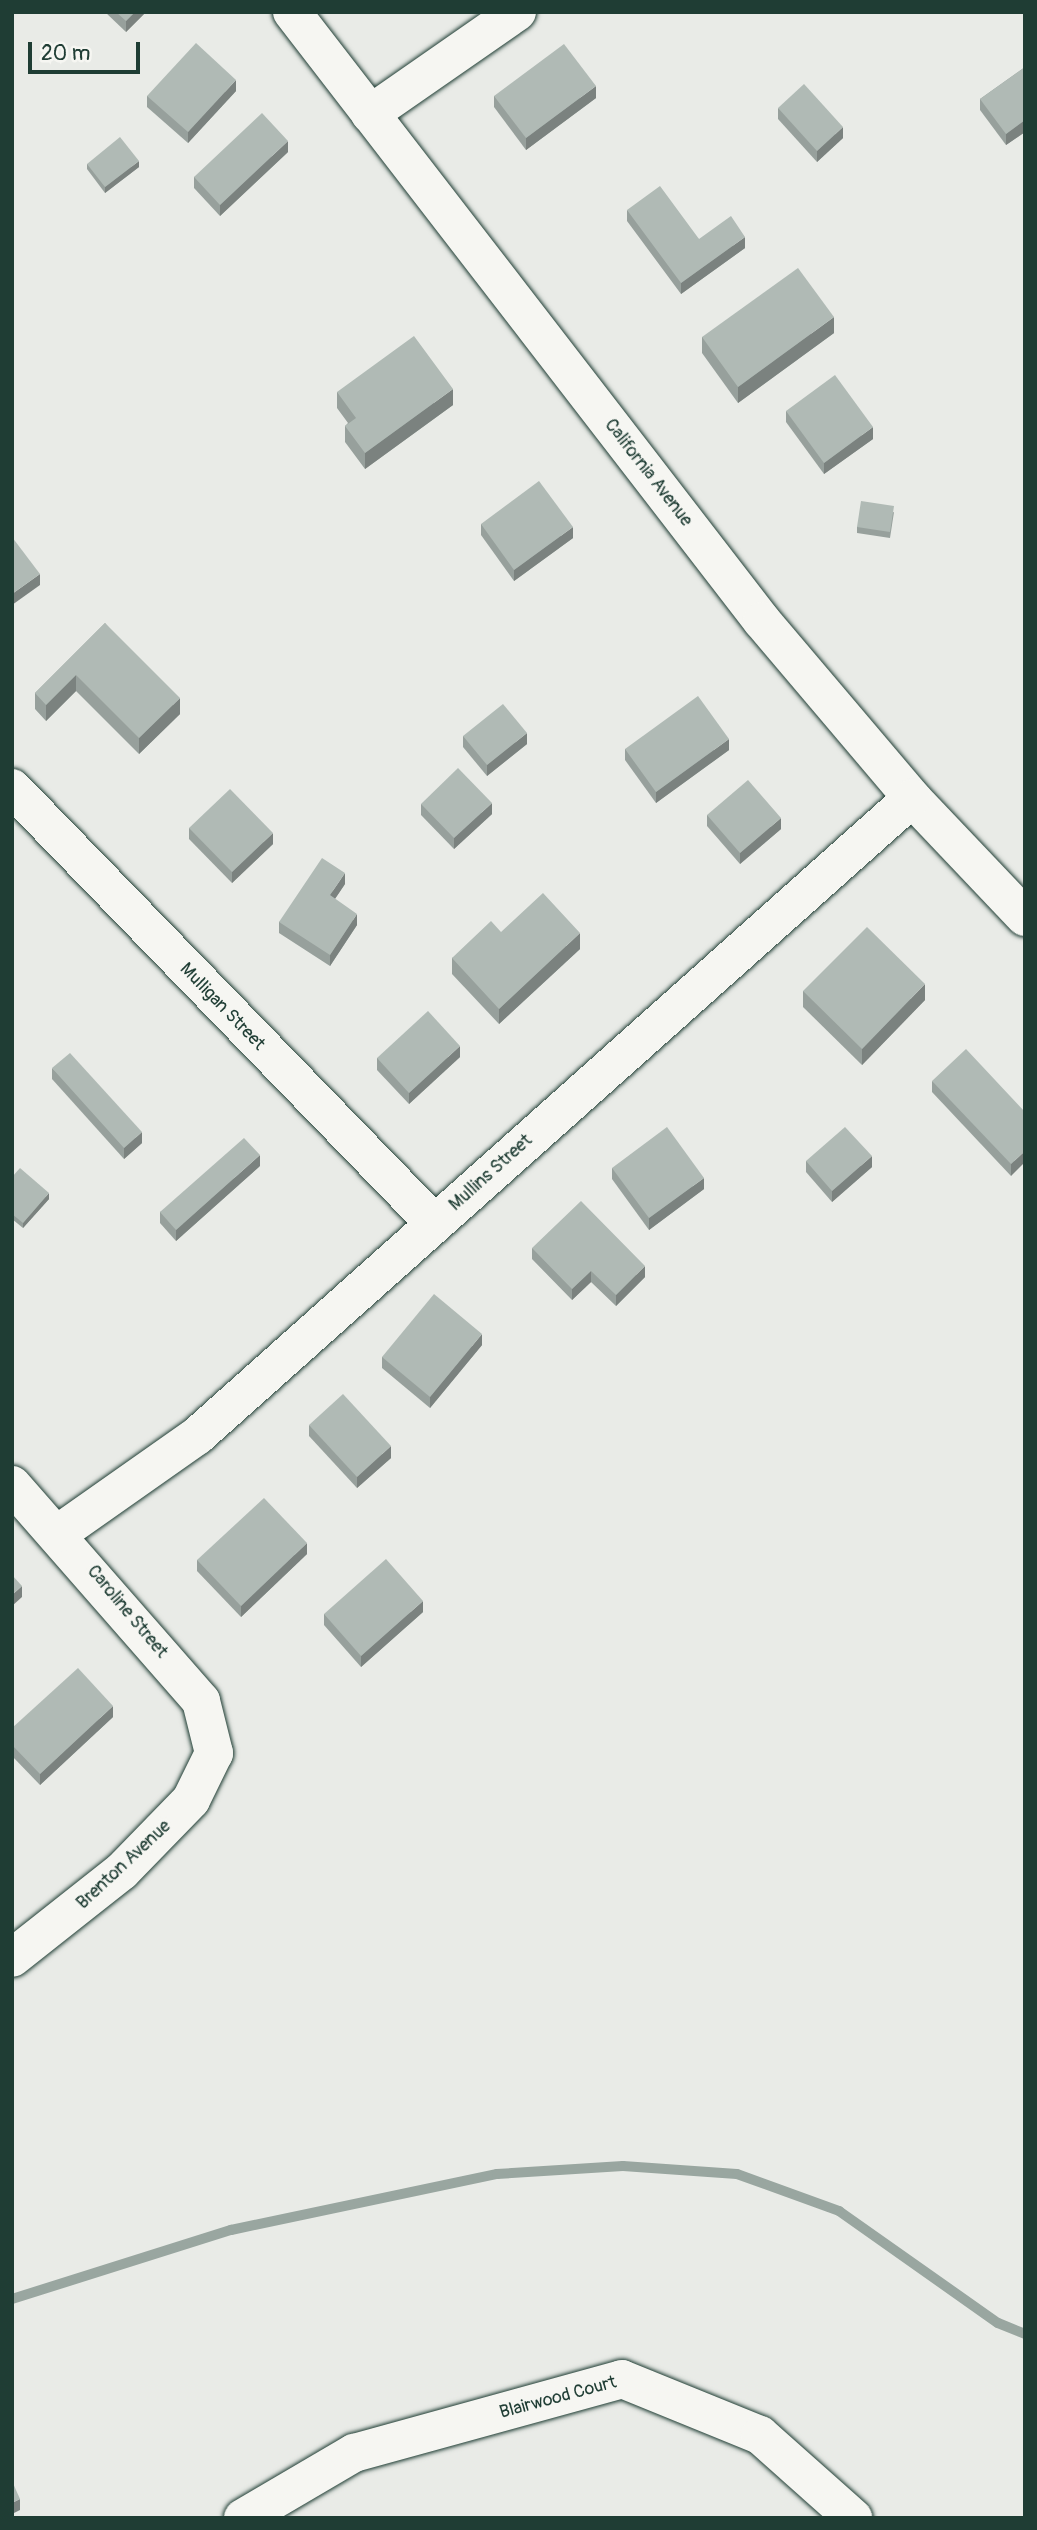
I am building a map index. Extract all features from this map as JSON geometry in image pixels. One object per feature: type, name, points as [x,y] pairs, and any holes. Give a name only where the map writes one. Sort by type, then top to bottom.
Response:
[{"type":"street","name":"California Avenue","points":[[292,12],[762,621],[912,798],[1025,916]]},
{"type":"street","points":[[370,114],[517,12]]},
{"type":"street","name":"Mulligan Street","points":[[12,788],[434,1223]]},
{"type":"street","name":"Mullins Street","points":[[59,1533],[197,1436],[912,798]]},
{"type":"street","name":"Caroline Street","points":[[12,1485],[59,1533],[201,1701],[214,1753]]},
{"type":"street","name":"Brenton Avenue","points":[[12,1958],[122,1871],[191,1800],[214,1753]]},
{"type":"street","name":"Blairwood Court","points":[[243,2518],[354,2453],[622,2379],[760,2435],[853,2518]]},
{"type":"building","points":[[116,12],[135,12],[126,21]]},
{"type":"building","points":[[196,43],[236,80],[188,132],[147,96]]},
{"type":"building","points":[[564,44],[596,86],[526,138],[494,96]]},
{"type":"building","points":[[1025,67],[1025,120],[1006,134],[980,99]]},
{"type":"building","points":[[804,84],[843,127],[817,151],[778,108]]},
{"type":"building","points":[[262,113],[288,141],[220,205],[194,177]]},
{"type":"building","points":[[120,137],[139,161],[105,187],[87,164]]},
{"type":"building","points":[[660,186],[699,239],[731,216],[745,237],[681,283],[627,210]]},
{"type":"building","points":[[798,268],[834,317],[738,387],[702,337]]},
{"type":"building","points":[[414,336],[453,389],[365,453],[345,426],[356,418],[337,392]]},
{"type":"building","points":[[835,375],[873,427],[824,463],[786,411]]},
{"type":"building","points":[[539,481],[573,527],[514,570],[481,524]]},
{"type":"building","points":[[861,501],[894,506],[890,532],[857,527]]},
{"type":"building","points":[[12,537],[40,574],[12,594]]},
{"type":"building","points":[[105,623],[180,698],[139,738],[76,675],[46,705],[35,693]]},
{"type":"building","points":[[698,696],[729,739],[656,792],[625,749]]},
{"type":"building","points":[[503,704],[527,733],[487,765],[463,736]]},
{"type":"building","points":[[458,768],[492,803],[454,838],[421,804]]},
{"type":"building","points":[[748,780],[781,818],[740,853],[707,815]]},
{"type":"building","points":[[230,789],[273,833],[232,872],[189,828]]},
{"type":"building","points":[[322,858],[345,873],[330,895],[357,914],[330,955],[279,922]]},
{"type":"building","points":[[543,893],[580,933],[499,1009],[452,958],[491,921],[501,932]]},
{"type":"building","points":[[867,927],[925,984],[862,1049],[803,991]]},
{"type":"building","points":[[428,1011],[460,1046],[409,1093],[377,1058]]},
{"type":"building","points":[[966,1049],[1025,1112],[1025,1151],[1011,1164],[932,1081]]},
{"type":"building","points":[[70,1053],[142,1132],[124,1148],[52,1068]]},
{"type":"building","points":[[667,1127],[704,1178],[649,1218],[612,1168]]},
{"type":"building","points":[[845,1127],[872,1156],[832,1191],[806,1161]]},
{"type":"building","points":[[244,1138],[260,1155],[176,1230],[160,1212]]},
{"type":"building","points":[[20,1168],[49,1193],[23,1223],[12,1214],[12,1177]]},
{"type":"building","points":[[581,1201],[645,1266],[616,1295],[591,1271],[572,1289],[532,1248]]},
{"type":"building","points":[[434,1294],[482,1334],[430,1397],[382,1357]]},
{"type":"building","points":[[343,1394],[391,1446],[357,1477],[309,1425]]},
{"type":"building","points":[[264,1498],[307,1543],[241,1606],[197,1560]]},
{"type":"building","points":[[386,1559],[423,1601],[361,1656],[324,1614]]},
{"type":"building","points":[[12,1575],[22,1586],[12,1595]]},
{"type":"building","points":[[78,1668],[113,1706],[40,1774],[12,1745],[12,1728]]},
{"type":"building","points":[[12,2481],[20,2499],[12,2503]]},
{"type":"waterway","points":[[12,2299],[231,2230],[497,2174],[623,2166],[737,2174],[839,2211],[998,2323],[1025,2334]]}]
